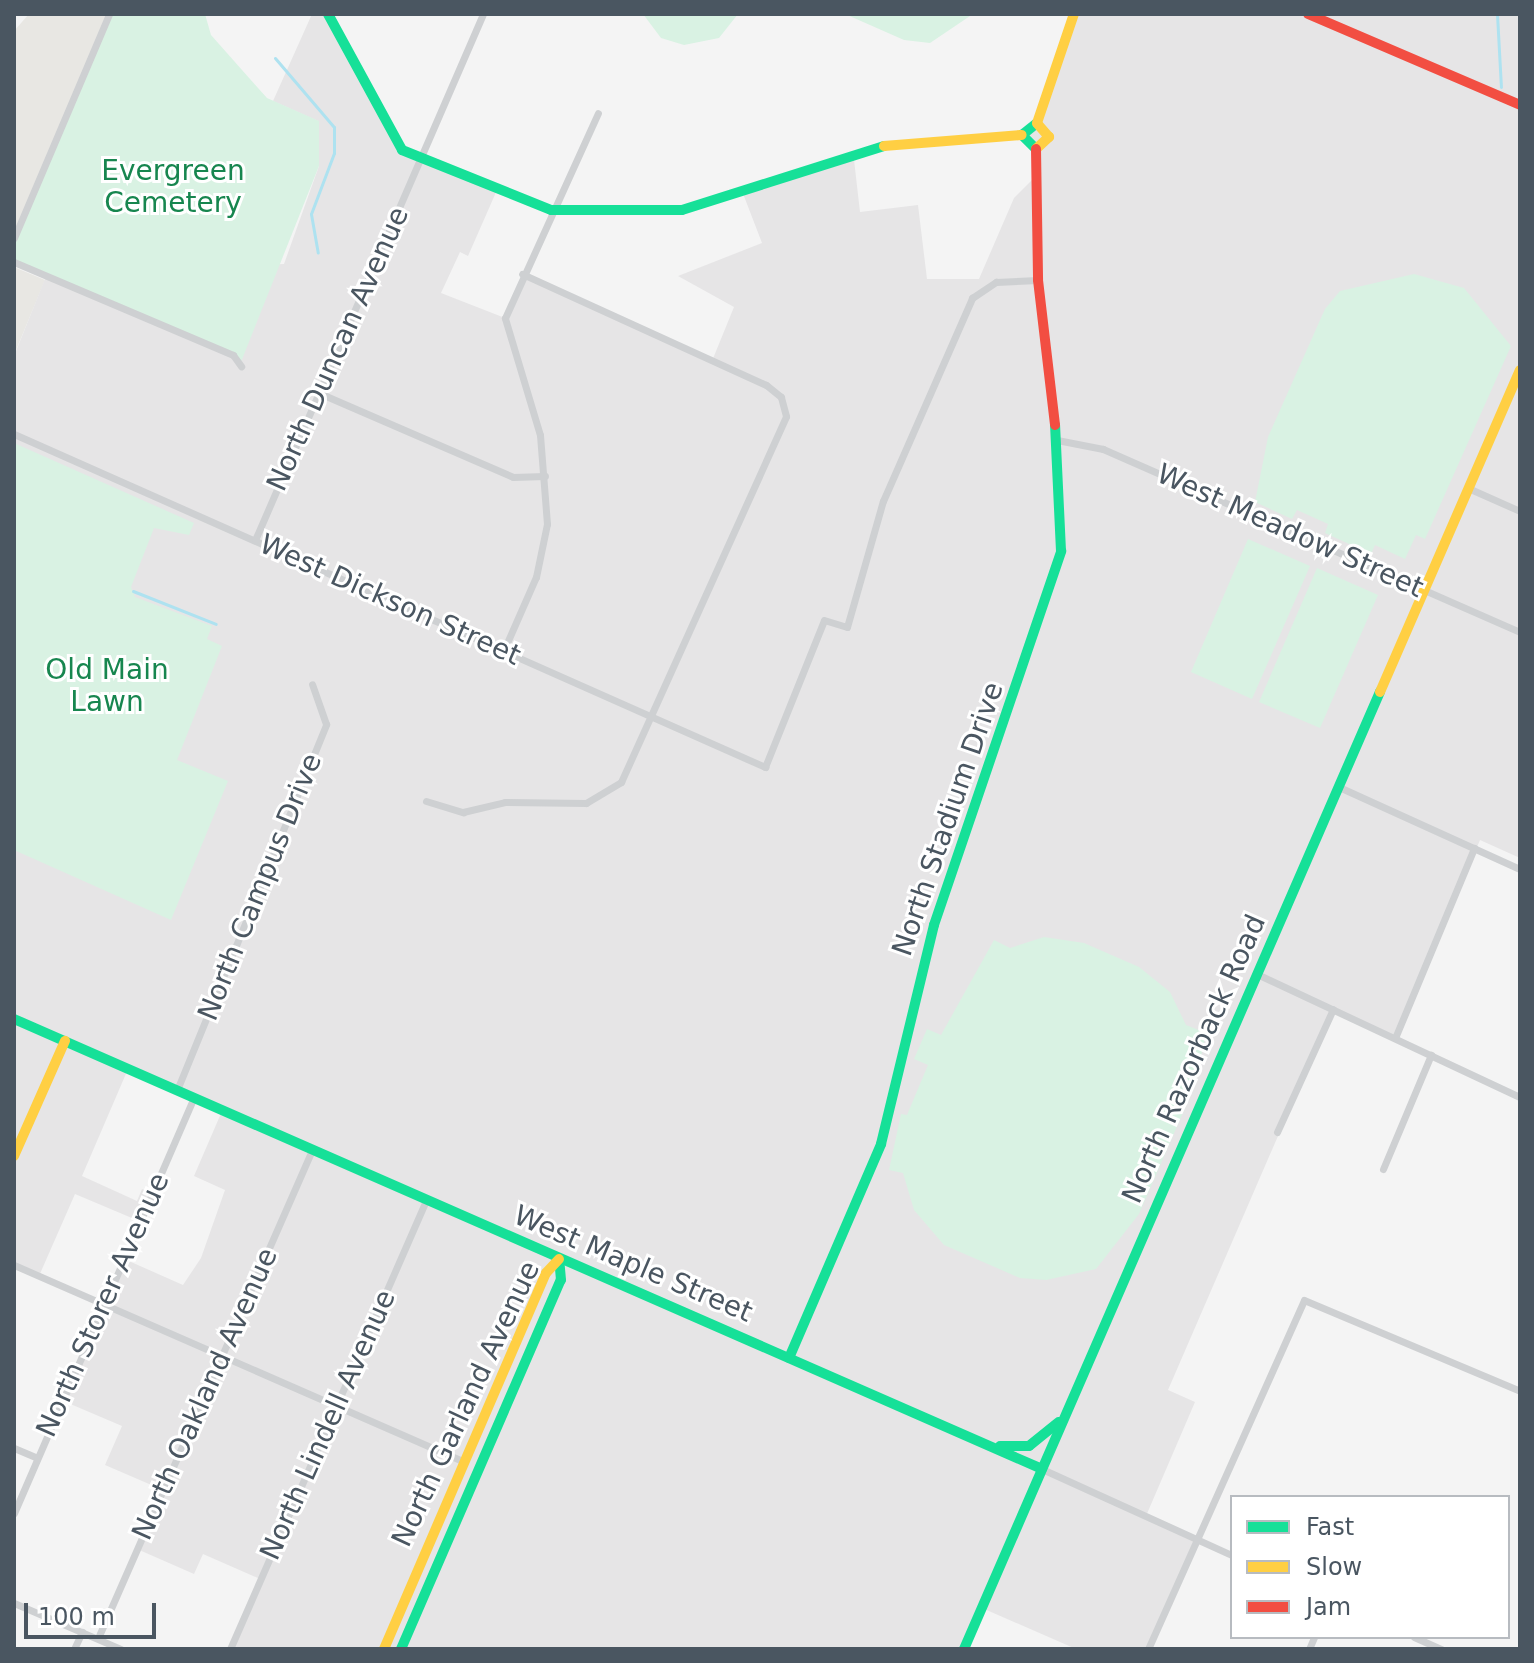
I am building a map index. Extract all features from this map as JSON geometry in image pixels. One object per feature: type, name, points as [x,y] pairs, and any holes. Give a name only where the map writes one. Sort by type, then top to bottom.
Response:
[{"type":"street","points":[[14,238],[109,14]]},
{"type":"street","points":[[328,14],[390,138],[420,159],[551,210],[682,210],[863,148],[1022,135],[1037,123],[1074,14]]},
{"type":"street","name":"North Duncan Avenue","points":[[255,540],[483,14]]},
{"type":"street","points":[[1308,14],[1520,105]]},
{"type":"street","points":[[503,652],[545,545],[545,476],[531,397],[505,318],[551,210],[598,113]]},
{"type":"street","name":"North Stadium Drive","points":[[789,1358],[881,1144],[934,925],[1054,578],[1063,520],[1038,280],[1036,149],[1049,137],[1037,123]]},
{"type":"street","points":[[1022,135],[1036,149]]},
{"type":"street","points":[[14,262],[233,355],[241,366]]},
{"type":"street","points":[[426,801],[463,812],[505,802],[586,803],[621,782],[655,717],[784,424],[784,403],[774,389],[522,274]]},
{"type":"street","name":"West Dickson Street","points":[[14,434],[765,767],[824,620],[847,627],[883,501],[972,298],[996,282],[1038,280]]},
{"type":"street","name":"North Razorback Road","points":[[964,1649],[1520,370]]},
{"type":"street","points":[[319,393],[513,477],[545,476]]},
{"type":"street","name":"West Meadow Street","points":[[1057,440],[1103,449],[1520,632]]},
{"type":"street","points":[[1468,488],[1520,511]]},
{"type":"street","name":"North Campus Drive","points":[[177,1090],[326,724],[312,684]]},
{"type":"street","points":[[1339,787],[1520,869]]},
{"type":"street","points":[[1395,1038],[1474,848]]},
{"type":"street","points":[[1257,974],[1520,1097]]},
{"type":"street","points":[[1277,1132],[1333,1009]]},
{"type":"street","name":"West Maple Street","points":[[14,1019],[993,1446],[1230,1554]]},
{"type":"street","points":[[14,1156],[65,1041]]},
{"type":"street","points":[[1383,1169],[1431,1055]]},
{"type":"street","name":"North Storer Avenue","points":[[14,1513],[102,1304],[194,1098]]},
{"type":"street","name":"North Oakland Avenue","points":[[98,1638],[312,1150]]},
{"type":"street","name":"North Lindell Avenue","points":[[230,1649],[426,1201]]},
{"type":"street","name":"North Garland Avenue","points":[[384,1649],[546,1273],[559,1259]]},
{"type":"street","name":"North Garland Avenue","points":[[401,1649],[561,1280],[559,1259]]},
{"type":"street","points":[[14,1265],[463,1461]]},
{"type":"street","points":[[1148,1649],[1304,1300],[1520,1391]]},
{"type":"street","points":[[993,1446],[1029,1446],[1068,1410]]},
{"type":"street","points":[[14,1448],[37,1458]]},
{"type":"street","points":[[14,1603],[121,1649]]},
{"type":"street","points":[[74,1649],[82,1632]]},
{"type":"street","points":[[1418,1639],[1441,1649]]},
{"type":"shaded area","points":[[29,14],[109,14],[14,238],[14,31]]},
{"type":"shaded area","points":[[312,14],[327,14],[402,150],[497,190],[468,256],[460,252],[441,293],[505,318],[522,274],[712,361],[734,307],[678,276],[762,243],[742,191],[853,151],[860,212],[918,205],[927,279],[979,279],[1014,198],[1033,179],[1036,150],[1023,141],[1037,123],[1074,14],[1520,14],[1520,858],[1480,840],[1395,1038],[1333,1009],[1168,1390],[1195,1402],[1146,1516],[1195,1538],[1148,1649],[1076,1649],[982,1608],[964,1649],[230,1649],[260,1579],[203,1554],[194,1574],[137,1549],[163,1490],[105,1465],[122,1426],[61,1400],[122,1258],[183,1285],[201,1258],[225,1190],[194,1176],[222,1111],[128,1069],[82,1176],[137,1201],[142,1189],[152,1193],[139,1221],[75,1194],[39,1276],[14,1265],[14,356],[47,274],[284,264],[319,166],[318,121],[273,101]]},
{"type":"shaded area","points":[[14,267],[45,280],[14,355]]},
{"type":"green space","name":"Evergreen Cemetery","points":[[109,14],[205,14],[211,35],[267,98],[319,121],[319,166],[241,362],[14,262],[14,238]]},
{"type":"green space","points":[[643,14],[738,14],[719,38],[684,45],[661,38]]},
{"type":"green space","points":[[845,14],[973,14],[930,43],[904,40]]},
{"type":"green space","points":[[1414,274],[1464,288],[1511,346],[1425,539],[1416,535],[1405,559],[1375,545],[1371,554],[1325,533],[1328,524],[1297,510],[1292,519],[1255,502],[1268,437],[1325,309],[1340,291]]},
{"type":"green space","name":"Old Main Lawn","points":[[14,443],[194,523],[189,535],[154,528],[131,587],[135,597],[212,626],[207,639],[222,646],[177,760],[228,781],[171,920],[14,850]]},
{"type":"green space","points":[[1248,539],[1310,566],[1252,699],[1191,672]]},
{"type":"green space","points":[[1317,568],[1378,595],[1320,728],[1259,702]]},
{"type":"green space","points":[[1044,937],[1084,943],[1139,967],[1170,992],[1186,1025],[1206,1033],[1195,1085],[1139,1214],[1096,1269],[1046,1280],[1020,1278],[944,1245],[914,1210],[903,1173],[889,1170],[901,1114],[907,1115],[928,1065],[914,1059],[927,1029],[941,1035],[994,940],[1010,948]]},
{"type":"waterway","points":[[1497,14],[1501,87]]},
{"type":"waterway","points":[[275,58],[334,127],[334,153],[311,214],[318,252]]},
{"type":"waterway","points":[[133,591],[216,624]]},
{"type":"traffic: fast","points":[[328,14],[402,150],[551,210],[682,210],[884,146]]},
{"type":"traffic: fast","points":[[1036,149],[1022,135],[1037,123]]},
{"type":"traffic: fast","points":[[789,1358],[881,1144],[934,925],[1061,551],[1055,425]]},
{"type":"traffic: fast","points":[[964,1649],[1380,692]]},
{"type":"traffic: fast","points":[[14,1019],[1042,1469]]},
{"type":"traffic: fast","points":[[401,1649],[561,1280],[559,1259]]},
{"type":"traffic: fast","points":[[1000,1446],[1029,1446],[1059,1422]]},
{"type":"traffic: slow","points":[[1037,123],[1074,14]]},
{"type":"traffic: slow","points":[[1036,149],[1049,137],[1037,123]]},
{"type":"traffic: slow","points":[[884,146],[1022,135]]},
{"type":"traffic: slow","points":[[1380,692],[1520,370]]},
{"type":"traffic: slow","points":[[14,1156],[65,1041]]},
{"type":"traffic: slow","points":[[384,1649],[546,1273],[559,1259]]},
{"type":"traffic: jam","points":[[1308,14],[1520,105]]},
{"type":"traffic: jam","points":[[1036,149],[1038,280],[1055,425]]}]
